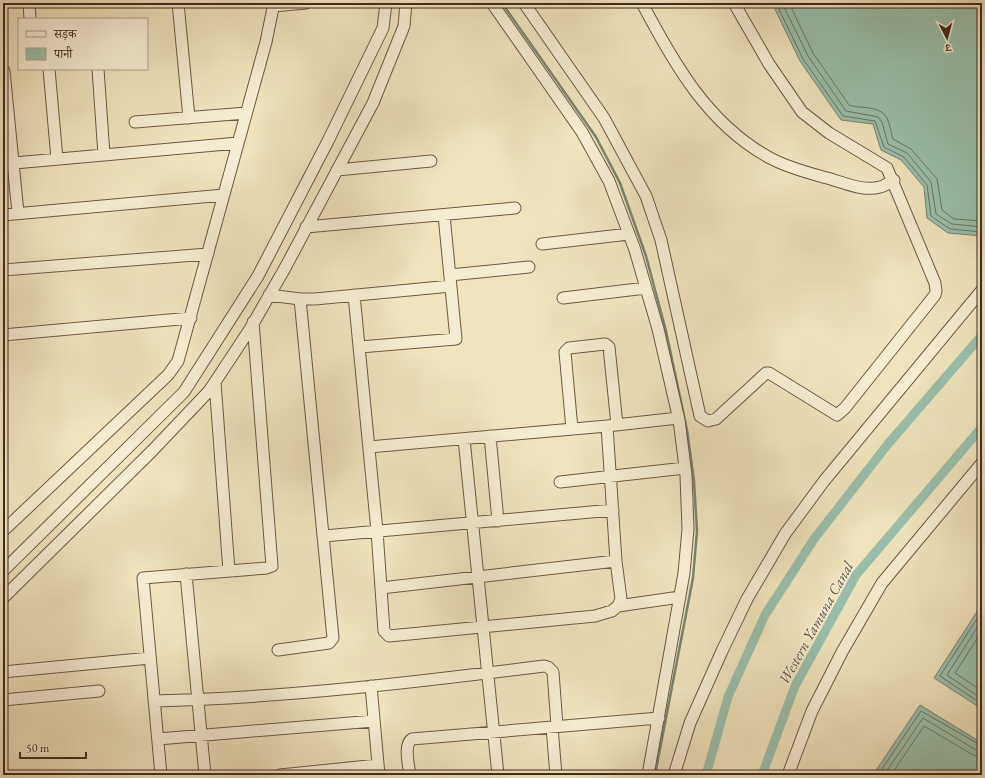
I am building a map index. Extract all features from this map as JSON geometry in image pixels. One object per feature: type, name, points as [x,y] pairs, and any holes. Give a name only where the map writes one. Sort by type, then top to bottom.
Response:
[{"type":"street","points":[[29,3],[30,18]]},
{"type":"street","points":[[178,3],[189,118]]},
{"type":"street","points":[[3,531],[168,375],[178,361],[266,42],[273,5],[306,3]]},
{"type":"street","points":[[23,579],[7,567],[184,392],[258,276],[383,28],[386,3]]},
{"type":"street","points":[[3,598],[152,452],[209,391],[269,295],[373,102],[404,26],[406,3]]},
{"type":"street","points":[[492,3],[582,132],[609,181],[629,234],[658,329],[678,418],[685,468],[688,529],[680,596],[648,775]]},
{"type":"street","points":[[524,3],[604,118],[646,196],[661,240],[700,416],[708,421],[716,419],[766,373],[769,373],[834,414],[839,414],[935,295],[935,284],[894,180],[884,166],[828,133],[802,112],[769,64],[734,3]]},
{"type":"street","points":[[642,3],[671,58],[690,86],[721,122],[747,143],[772,159],[805,172],[861,187],[880,187],[894,180]]},
{"type":"street","points":[[49,70],[57,159]]},
{"type":"street","points":[[98,70],[104,155]]},
{"type":"street","points":[[4,71],[9,164],[18,213]]},
{"type":"street","points":[[135,122],[246,113]]},
{"type":"street","points":[[9,164],[238,143]]},
{"type":"street","points":[[337,170],[431,161]]},
{"type":"street","points":[[3,215],[224,195]]},
{"type":"street","points":[[306,227],[515,208]]},
{"type":"street","points":[[360,348],[456,339],[444,215]]},
{"type":"street","points":[[542,244],[629,234]]},
{"type":"street","points":[[3,270],[208,254]]},
{"type":"street","points":[[450,275],[529,267]]},
{"type":"street","points":[[269,295],[300,300],[451,286]]},
{"type":"street","points":[[563,298],[646,288]]},
{"type":"street","points":[[674,775],[690,723],[722,651],[748,599],[785,534],[824,481],[982,290]]},
{"type":"street","points":[[354,295],[377,531],[384,631],[389,636],[595,616],[612,611],[618,606],[680,596]]},
{"type":"street","points":[[278,650],[329,643],[332,641],[324,536],[300,300]]},
{"type":"street","points":[[3,334],[191,318]]},
{"type":"street","points":[[161,775],[143,578],[267,568],[272,564],[253,322]]},
{"type":"street","points":[[572,429],[565,352],[568,348],[605,344],[609,347],[612,425],[610,477],[620,600],[618,606]]},
{"type":"street","points":[[215,382],[229,571]]},
{"type":"street","points":[[369,447],[678,418]]},
{"type":"street","points":[[490,436],[498,521]]},
{"type":"street","points":[[464,439],[474,523],[498,775]]},
{"type":"street","points":[[788,775],[812,711],[842,652],[882,583],[982,463]]},
{"type":"street","points":[[560,482],[685,468]]},
{"type":"street","points":[[324,536],[613,510]]},
{"type":"street","points":[[381,588],[616,561]]},
{"type":"street","points":[[186,574],[205,775]]},
{"type":"street","points":[[3,672],[150,658]]},
{"type":"street","points":[[154,702],[199,700],[371,686],[544,666],[552,669],[556,775]]},
{"type":"street","points":[[280,775],[378,770],[371,686]]},
{"type":"street","points":[[3,700],[99,692]]},
{"type":"street","points":[[410,775],[407,749],[408,744],[412,739],[659,718]]},
{"type":"street","points":[[158,739],[374,721]]},
{"type":"water","points":[[772,3],[982,3],[982,236],[948,233],[927,218],[924,187],[901,160],[881,150],[873,124],[841,120],[800,61]]},
{"type":"water","points":[[982,604],[982,709],[934,678]]},
{"type":"water","points":[[920,705],[982,743],[982,775],[873,775]]},
{"type":"waterway","points":[[502,3],[596,137],[620,183],[646,256],[666,331],[687,430],[694,481],[697,531],[693,578],[655,775]]},
{"type":"waterway","points":[[706,775],[728,697],[765,615],[814,539],[888,444],[982,335]]},
{"type":"waterway","name":"Western Yamuna Canal","points":[[762,775],[795,686],[856,575],[982,427]]}]
